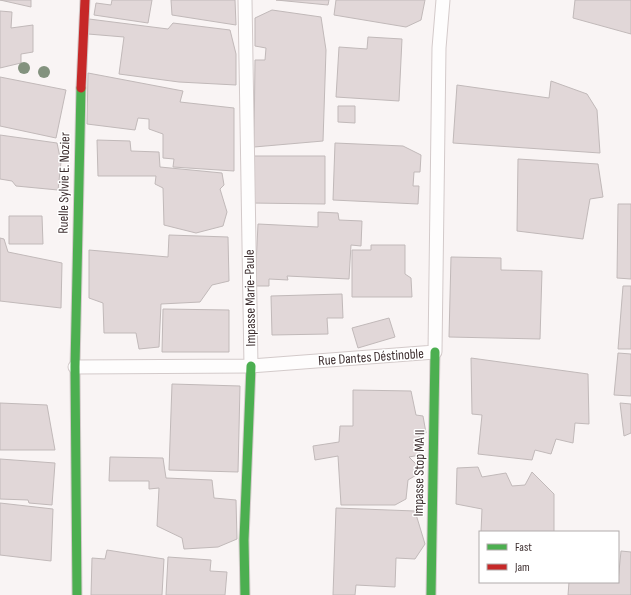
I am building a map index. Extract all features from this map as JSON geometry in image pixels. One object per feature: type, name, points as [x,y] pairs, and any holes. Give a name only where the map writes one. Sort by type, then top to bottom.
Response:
[{"type":"street","name":"Ruelle Sylvie E. Nozier","points":[[77,595],[75,367],[80,101],[85,0]]},
{"type":"street","name":"Impasse Stop MA II","points":[[431,595],[435,352]]},
{"type":"street","name":"Impasse Marie-Paule","points":[[245,595],[244,540],[251,366]]},
{"type":"lane","name":"Impasse Marie-Paule","points":[[245,0],[251,366]]},
{"type":"lane","name":"Rue Dantes Déstinoble","points":[[75,367],[251,366],[435,352],[439,48],[443,0]]},
{"type":"building","points":[[0,0],[31,0],[31,7]]},
{"type":"building","points":[[112,0],[152,0],[148,23],[94,15],[96,3],[111,5]]},
{"type":"building","points":[[171,0],[235,0],[236,25],[172,15]]},
{"type":"building","points":[[276,0],[329,0],[328,5]]},
{"type":"building","points":[[336,0],[425,0],[421,20],[406,27],[334,15]]},
{"type":"building","points":[[575,0],[631,0],[631,34],[573,18]]},
{"type":"building","points":[[272,10],[321,17],[326,50],[323,141],[254,147],[255,60],[265,60],[266,48],[255,46],[255,18]]},
{"type":"building","points":[[0,11],[12,12],[11,28],[33,25],[33,52],[21,54],[21,63],[0,68]]},
{"type":"building","points":[[89,19],[168,29],[173,23],[230,30],[236,54],[236,85],[179,82],[119,74],[124,37],[88,34]]},
{"type":"building","points":[[368,37],[402,39],[399,101],[336,97],[339,47],[367,49]]},
{"type":"building","points":[[88,73],[183,91],[180,102],[234,108],[234,171],[173,167],[174,159],[163,158],[163,134],[149,129],[149,119],[138,118],[135,130],[87,124]]},
{"type":"building","points":[[0,77],[66,90],[56,138],[0,126]]},
{"type":"building","points":[[551,81],[587,94],[597,110],[600,153],[453,143],[457,85],[549,98]]},
{"type":"building","points":[[338,106],[355,106],[355,123],[338,122]]},
{"type":"building","points":[[0,135],[57,143],[61,162],[58,190],[16,186],[12,181],[0,179]]},
{"type":"building","points":[[97,140],[130,141],[131,151],[159,152],[160,167],[222,173],[224,185],[220,189],[227,212],[223,226],[196,233],[164,225],[163,188],[155,184],[156,176],[98,176]]},
{"type":"building","points":[[335,143],[403,146],[421,155],[420,172],[414,172],[413,186],[419,186],[418,204],[333,200]]},
{"type":"building","points":[[250,156],[325,156],[325,204],[250,203]]},
{"type":"building","points":[[518,159],[598,164],[603,197],[590,199],[583,239],[517,231]]},
{"type":"building","points":[[618,204],[631,204],[631,279],[617,278]]},
{"type":"building","points":[[318,212],[338,213],[339,220],[362,221],[361,246],[351,245],[349,279],[287,276],[288,280],[269,279],[269,286],[255,286],[258,224],[318,227]]},
{"type":"building","points":[[9,216],[42,216],[43,244],[9,244]]},
{"type":"building","points":[[169,235],[228,237],[229,281],[212,285],[200,302],[161,304],[159,347],[139,349],[136,333],[104,333],[103,303],[89,298],[89,250],[168,257]]},
{"type":"building","points":[[0,238],[4,239],[8,252],[62,263],[61,308],[0,301]]},
{"type":"building","points":[[371,245],[405,245],[405,274],[411,278],[412,297],[352,297],[352,250],[371,250]]},
{"type":"building","points":[[451,257],[501,258],[501,270],[542,271],[540,339],[449,337]]},
{"type":"building","points":[[623,286],[631,286],[631,349],[618,349]]},
{"type":"building","points":[[342,294],[343,318],[327,318],[328,334],[272,335],[271,296]]},
{"type":"building","points":[[163,309],[229,310],[229,352],[162,352]]},
{"type":"building","points":[[389,318],[395,337],[358,348],[352,328]]},
{"type":"building","points":[[618,353],[631,354],[631,396],[614,395]]},
{"type":"building","points":[[471,358],[588,374],[589,424],[575,423],[573,443],[556,439],[551,454],[535,450],[532,460],[478,454],[482,415],[472,414]]},
{"type":"building","points":[[172,384],[240,386],[238,472],[169,470]]},
{"type":"building","points":[[353,390],[411,391],[416,415],[423,416],[426,433],[418,437],[420,455],[409,457],[423,471],[408,480],[406,499],[395,505],[341,505],[338,456],[315,460],[313,446],[339,442],[340,426],[353,426]]},
{"type":"building","points":[[0,403],[47,405],[55,450],[0,450]]},
{"type":"building","points":[[620,403],[631,404],[631,433],[624,436]]},
{"type":"building","points":[[110,457],[163,458],[166,478],[212,480],[214,498],[236,500],[237,539],[218,547],[184,549],[182,538],[157,526],[159,488],[149,489],[149,481],[109,481]]},
{"type":"building","points":[[0,459],[55,463],[52,505],[29,503],[28,500],[0,499]]},
{"type":"building","points":[[478,467],[482,477],[506,473],[512,486],[525,485],[532,472],[554,494],[554,531],[481,531],[482,509],[456,504],[457,468]]},
{"type":"building","points":[[0,503],[53,509],[51,561],[0,555]]},
{"type":"building","points":[[336,508],[415,511],[425,544],[415,559],[396,558],[395,587],[356,585],[355,595],[333,595]]},
{"type":"building","points":[[107,550],[164,559],[162,595],[91,595],[92,558],[105,559]]},
{"type":"building","points":[[621,551],[631,552],[631,595],[568,595],[569,583],[619,583]]},
{"type":"building","points":[[168,557],[211,560],[210,571],[227,572],[225,595],[166,595]]},
{"type":"traffic: fast","points":[[77,595],[75,367],[81,88]]},
{"type":"traffic: fast","points":[[431,595],[435,352]]},
{"type":"traffic: fast","points":[[245,595],[244,540],[251,366]]},
{"type":"traffic: jam","points":[[81,88],[85,0]]}]
